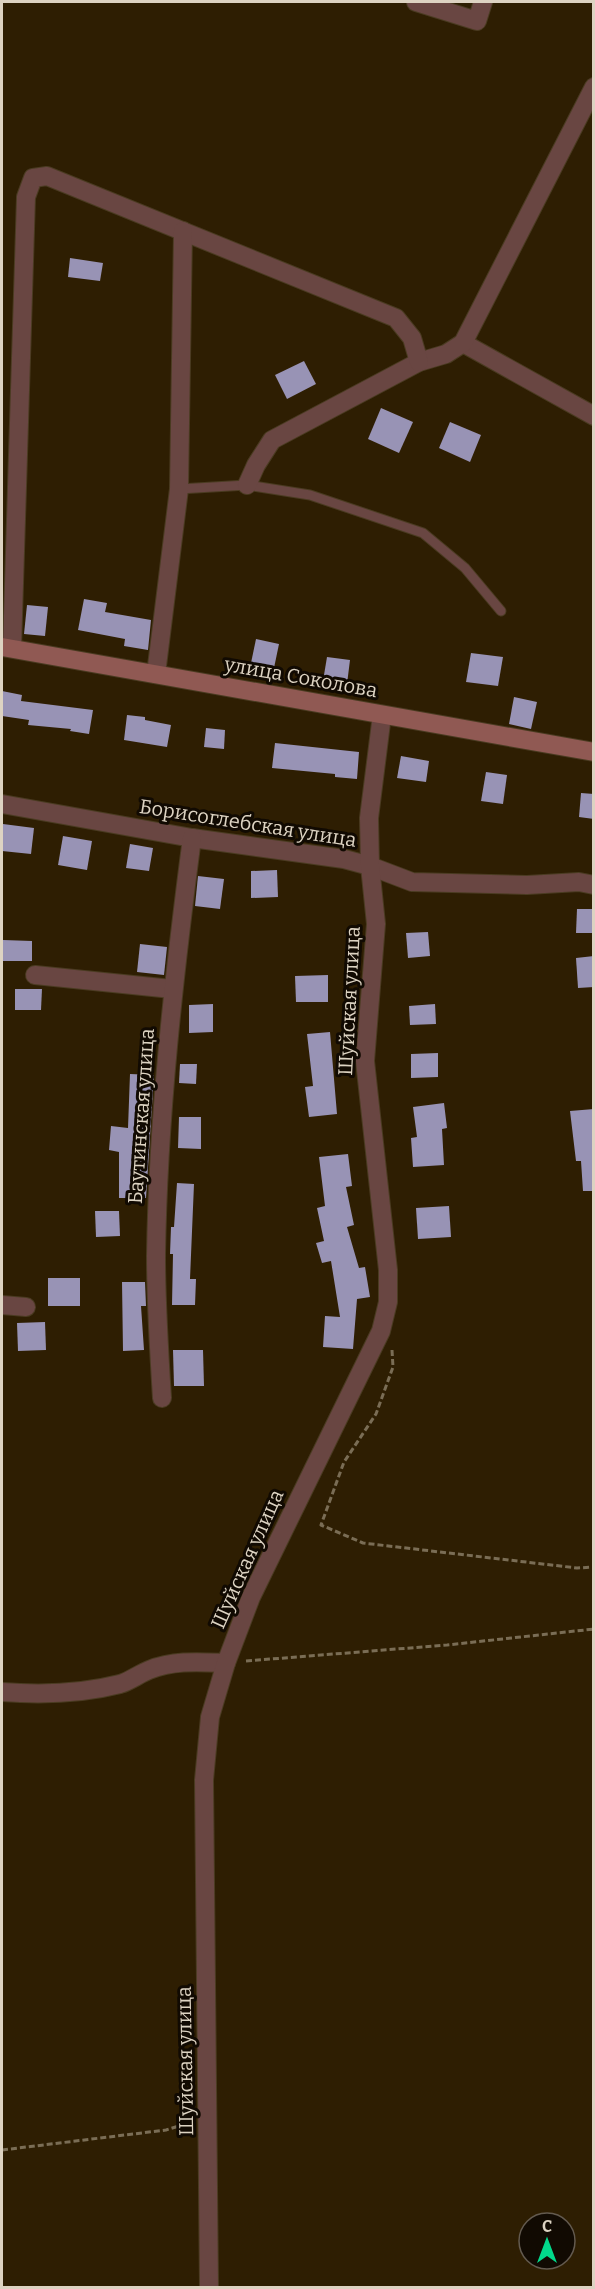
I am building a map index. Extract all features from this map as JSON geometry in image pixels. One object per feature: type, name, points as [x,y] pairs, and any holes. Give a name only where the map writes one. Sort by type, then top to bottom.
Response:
[{"type":"main road","name":"улица Соколова","points":[[7,647],[594,752]]},
{"type":"street","points":[[416,2],[477,21],[483,2]]},
{"type":"street","points":[[248,485],[256,465],[272,440],[419,362],[446,354],[463,344],[594,87]]},
{"type":"street","points":[[7,647],[26,197],[33,178],[47,176],[396,318],[412,338],[419,362]]},
{"type":"street","points":[[156,674],[179,489],[183,231]]},
{"type":"street","points":[[463,344],[594,416]]},
{"type":"street","name":"Шуйская улица","points":[[209,2288],[204,1780],[210,1717],[226,1663],[251,1597],[381,1331],[388,1302],[388,1270],[365,1061],[376,924],[370,866],[369,818],[382,715]]},
{"type":"street","name":"Борисоглебская улица","points":[[2,804],[192,838],[344,859],[412,882],[527,885],[579,882],[594,885]]},
{"type":"street","name":"Баутинская улица","points":[[162,1398],[157,1309],[157,1223],[172,989],[192,838]]},
{"type":"street","points":[[35,975],[172,989]]},
{"type":"street","points":[[2,1305],[26,1307]]},
{"type":"street","points":[[2,1692],[59,1694],[92,1690],[124,1683],[147,1670],[167,1664],[226,1663]]},
{"type":"lane","points":[[179,489],[248,485],[309,495],[423,533],[465,568],[501,611]]},
{"type":"path","points":[[392,1346],[393,1367],[376,1414],[344,1462],[321,1525],[363,1543],[577,1568],[594,1567]]},
{"type":"path","points":[[226,1663],[447,1645],[594,1629]]},
{"type":"path","points":[[2,2150],[166,2130],[208,2118]]},
{"type":"building","points":[[70,258],[103,263],[100,281],[68,277]]},
{"type":"building","points":[[304,361],[316,384],[287,399],[275,375]]},
{"type":"building","points":[[381,408],[413,422],[399,453],[368,439]]},
{"type":"building","points":[[450,422],[481,435],[470,462],[439,448]]},
{"type":"building","points":[[84,599],[107,603],[105,612],[151,620],[148,650],[124,646],[125,639],[78,630]]},
{"type":"building","points":[[27,605],[48,607],[45,636],[24,634]]},
{"type":"building","points":[[256,639],[279,644],[274,668],[251,663]]},
{"type":"building","points":[[471,653],[503,657],[498,686],[466,682]]},
{"type":"building","points":[[327,657],[350,660],[347,684],[323,681]]},
{"type":"building","points":[[2,691],[22,695],[21,701],[93,710],[89,734],[70,731],[71,729],[28,725],[29,720],[2,716]]},
{"type":"building","points":[[514,697],[537,702],[531,729],[509,724]]},
{"type":"building","points":[[127,715],[145,717],[145,720],[171,725],[167,747],[124,740]]},
{"type":"building","points":[[206,728],[225,730],[224,749],[204,747]]},
{"type":"building","points":[[275,743],[359,752],[357,779],[335,777],[335,774],[272,768]]},
{"type":"building","points":[[401,756],[429,761],[426,782],[397,778]]},
{"type":"building","points":[[486,772],[507,775],[503,804],[481,801]]},
{"type":"building","points":[[581,793],[594,794],[594,819],[579,817]]},
{"type":"building","points":[[3,824],[34,828],[31,854],[2,851]]},
{"type":"building","points":[[63,836],[92,841],[87,870],[58,865]]},
{"type":"building","points":[[130,844],[153,848],[149,871],[126,868]]},
{"type":"building","points":[[277,870],[278,897],[251,898],[251,871]]},
{"type":"building","points":[[198,876],[224,879],[220,909],[195,906]]},
{"type":"building","points":[[577,909],[594,909],[594,933],[576,933]]},
{"type":"building","points":[[428,932],[430,956],[408,958],[406,933]]},
{"type":"building","points":[[3,940],[32,941],[32,961],[3,961]]},
{"type":"building","points":[[140,944],[167,947],[164,975],[137,972]]},
{"type":"building","points":[[594,956],[594,987],[578,988],[576,958]]},
{"type":"building","points":[[328,975],[328,1002],[296,1002],[295,976]]},
{"type":"building","points":[[15,989],[42,989],[41,1010],[15,1010]]},
{"type":"building","points":[[213,1004],[213,1032],[189,1033],[189,1005]]},
{"type":"building","points":[[435,1004],[436,1024],[410,1025],[409,1006]]},
{"type":"building","points":[[330,1032],[337,1114],[309,1117],[305,1087],[313,1086],[307,1034]]},
{"type":"building","points":[[438,1053],[438,1077],[411,1078],[411,1054]]},
{"type":"building","points":[[180,1064],[197,1064],[196,1084],[179,1083]]},
{"type":"building","points":[[130,1074],[154,1075],[146,1198],[119,1198],[119,1152],[109,1150],[111,1126],[128,1128]]},
{"type":"building","points":[[444,1103],[447,1128],[442,1129],[444,1165],[413,1167],[411,1138],[417,1137],[413,1107]]},
{"type":"building","points":[[594,1109],[594,1191],[583,1191],[581,1161],[576,1161],[570,1111]]},
{"type":"building","points":[[179,1117],[201,1117],[201,1149],[178,1148]]},
{"type":"building","points":[[348,1154],[352,1186],[346,1187],[354,1225],[347,1227],[359,1268],[365,1267],[370,1297],[357,1299],[353,1349],[323,1347],[325,1316],[340,1317],[331,1261],[322,1263],[316,1243],[324,1241],[317,1208],[325,1206],[319,1157]]},
{"type":"building","points":[[177,1183],[194,1184],[190,1279],[196,1279],[195,1305],[172,1305],[171,1227],[174,1227]]},
{"type":"building","points":[[449,1206],[451,1237],[418,1239],[416,1208]]},
{"type":"building","points":[[95,1211],[119,1211],[120,1236],[96,1237]]},
{"type":"building","points":[[48,1278],[80,1278],[80,1306],[48,1306]]},
{"type":"building","points":[[122,1282],[145,1282],[146,1306],[141,1306],[144,1350],[123,1351]]},
{"type":"building","points":[[45,1322],[46,1350],[18,1351],[17,1323]]},
{"type":"building","points":[[173,1350],[203,1350],[204,1386],[174,1386]]}]
